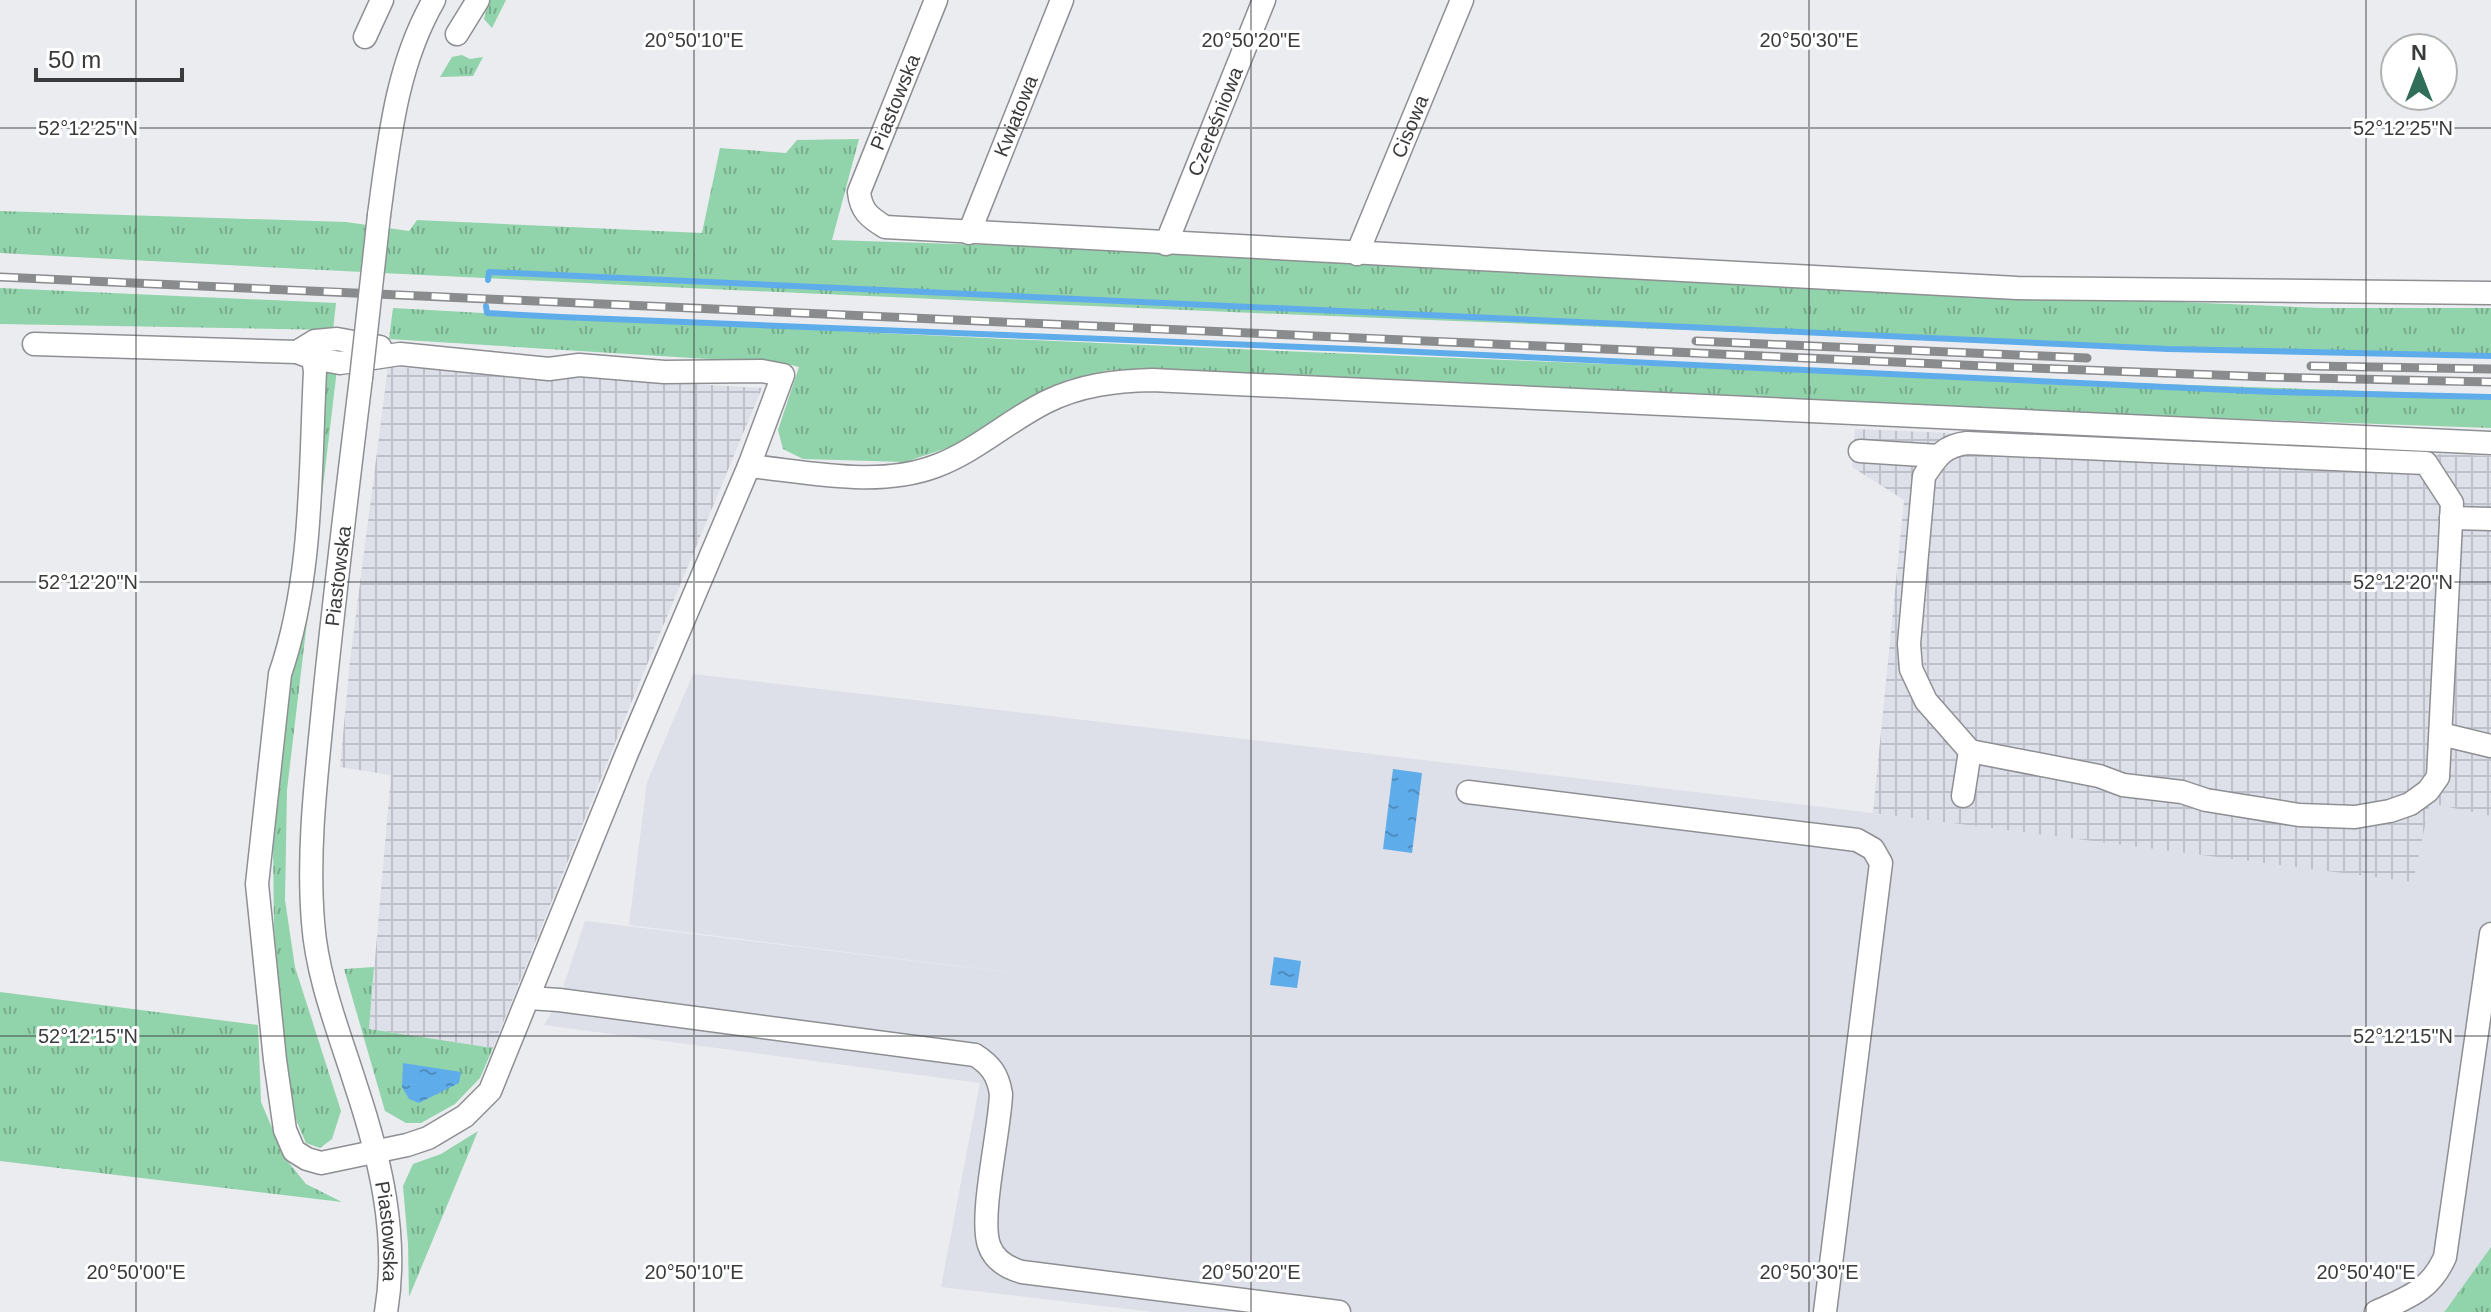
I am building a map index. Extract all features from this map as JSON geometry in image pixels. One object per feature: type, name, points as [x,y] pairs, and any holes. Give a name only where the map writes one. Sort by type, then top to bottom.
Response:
[{"type":"street","points":[[365,37],[382,0]]},
{"type":"street","name":"Piastowska","points":[[386,1312],[391,1284],[390,1232],[375,1153],[324,984],[313,922],[313,811],[391,126],[411,50],[434,0]]},
{"type":"street","points":[[457,34],[478,0]]},
{"type":"street","name":"Piastowska","points":[[936,0],[866,172],[859,192],[860,205],[867,216],[885,227],[969,233]]},
{"type":"street","name":"Kwiatowa","points":[[969,233],[1062,0]]},
{"type":"street","name":"Czereśniowa","points":[[1166,244],[1264,0]]},
{"type":"street","name":"Cisowa","points":[[1357,254],[1462,0]]},
{"type":"street","points":[[969,233],[2017,288],[2491,293]]},
{"type":"street","points":[[34,344],[305,355],[315,371],[305,552],[289,649],[280,674],[257,884],[275,1060],[285,1130],[294,1151],[321,1163],[375,1153]]},
{"type":"street","name":"Piastowska","points":[[305,355],[340,363],[400,354],[549,369],[579,365],[664,372],[762,371],[783,375],[749,466],[627,753],[495,1081],[476,1108],[428,1138],[375,1153]]},
{"type":"street","points":[[749,466],[871,477],[903,474],[934,467],[964,454],[1045,402],[1071,391],[1098,384],[1152,380],[2491,443]]},
{"type":"street","points":[[1967,443],[2426,463],[2452,503],[2438,777],[2428,791],[2400,807],[2355,817],[2299,815],[2229,804],[2182,792],[2123,785],[2099,776],[1970,751],[1926,701],[1911,669],[1909,644],[1924,476],[1938,456],[1953,445],[1967,443]]},
{"type":"street","points":[[1860,451],[1938,456]]},
{"type":"street","points":[[2451,518],[2491,519]]},
{"type":"street","points":[[2441,734],[2491,746]]},
{"type":"street","points":[[1963,796],[1970,751]]},
{"type":"street","points":[[1468,792],[1857,840],[1873,849],[1881,863],[1825,1312]]},
{"type":"street","points":[[2376,1312],[2422,1290],[2432,1281],[2445,1257],[2491,934]]},
{"type":"street","points":[[529,998],[975,1055],[989,1064],[999,1078],[1001,1094],[986,1231],[993,1254],[1001,1262],[1022,1272],[1339,1312]]},
{"type":"shaded area","points":[[388,367],[762,388],[493,1048],[369,1029],[391,775],[340,767],[350,661]]},
{"type":"shaded area","points":[[1855,429],[2491,456],[2491,816],[2430,803],[2413,882],[1873,813],[1904,500],[1852,467]]},
{"type":"shaded area","points":[[693,674],[1873,813],[2413,881],[2430,802],[2491,816],[2491,1247],[2444,1312],[1153,1312],[941,1287],[980,1083],[544,1025],[559,1000],[585,921],[1134,988],[629,925],[647,782]]},
{"type":"green space","points":[[489,0],[506,0],[492,28],[484,19]]},
{"type":"green space","points":[[462,55],[470,59],[483,57],[473,76],[440,77],[452,57]]},
{"type":"green space","points":[[859,139],[832,240],[1083,248],[1563,276],[2322,308],[2491,308],[2491,354],[2134,346],[1220,312],[0,253],[0,211],[346,222],[409,231],[417,220],[702,233],[720,148],[786,153],[797,140]]},
{"type":"green space","points":[[0,288],[336,303],[333,330],[0,324]]},
{"type":"green space","points":[[393,308],[1442,358],[2491,395],[2491,428],[1931,408],[1110,370],[1066,380],[968,441],[905,462],[803,459],[783,449],[778,430],[799,367],[389,339]]},
{"type":"green space","points":[[337,369],[287,790],[285,900],[295,967],[341,1111],[332,1139],[320,1148],[306,1143],[294,1115],[282,1040],[274,926],[273,843],[295,651],[315,371]]},
{"type":"green space","points":[[374,967],[369,1029],[493,1048],[480,1078],[455,1104],[421,1123],[406,1123],[385,1111],[344,969]]},
{"type":"green space","points":[[0,992],[258,1025],[261,1102],[285,1158],[306,1184],[342,1202],[0,1161]]},
{"type":"green space","points":[[478,1131],[409,1297],[403,1186],[413,1164],[441,1154]]},
{"type":"green space","points":[[2491,1247],[2491,1312],[2444,1312],[2445,1311]]},
{"type":"water","points":[[1393,769],[1422,773],[1412,853],[1383,849]]},
{"type":"water","points":[[1274,957],[1301,961],[1297,988],[1270,985]]},
{"type":"water","points":[[403,1063],[461,1072],[459,1083],[419,1103],[409,1099],[402,1087]]},
{"type":"waterway","points":[[488,280],[489,272],[2168,349],[2491,356]]},
{"type":"waterway","points":[[486,306],[487,313],[561,317],[1376,350],[2273,392],[2491,397]]},
{"type":"railway","points":[[0,277],[2006,367],[2491,382]]},
{"type":"railway","points":[[1696,341],[2087,358]]},
{"type":"railway","points":[[2311,366],[2491,369]]}]
